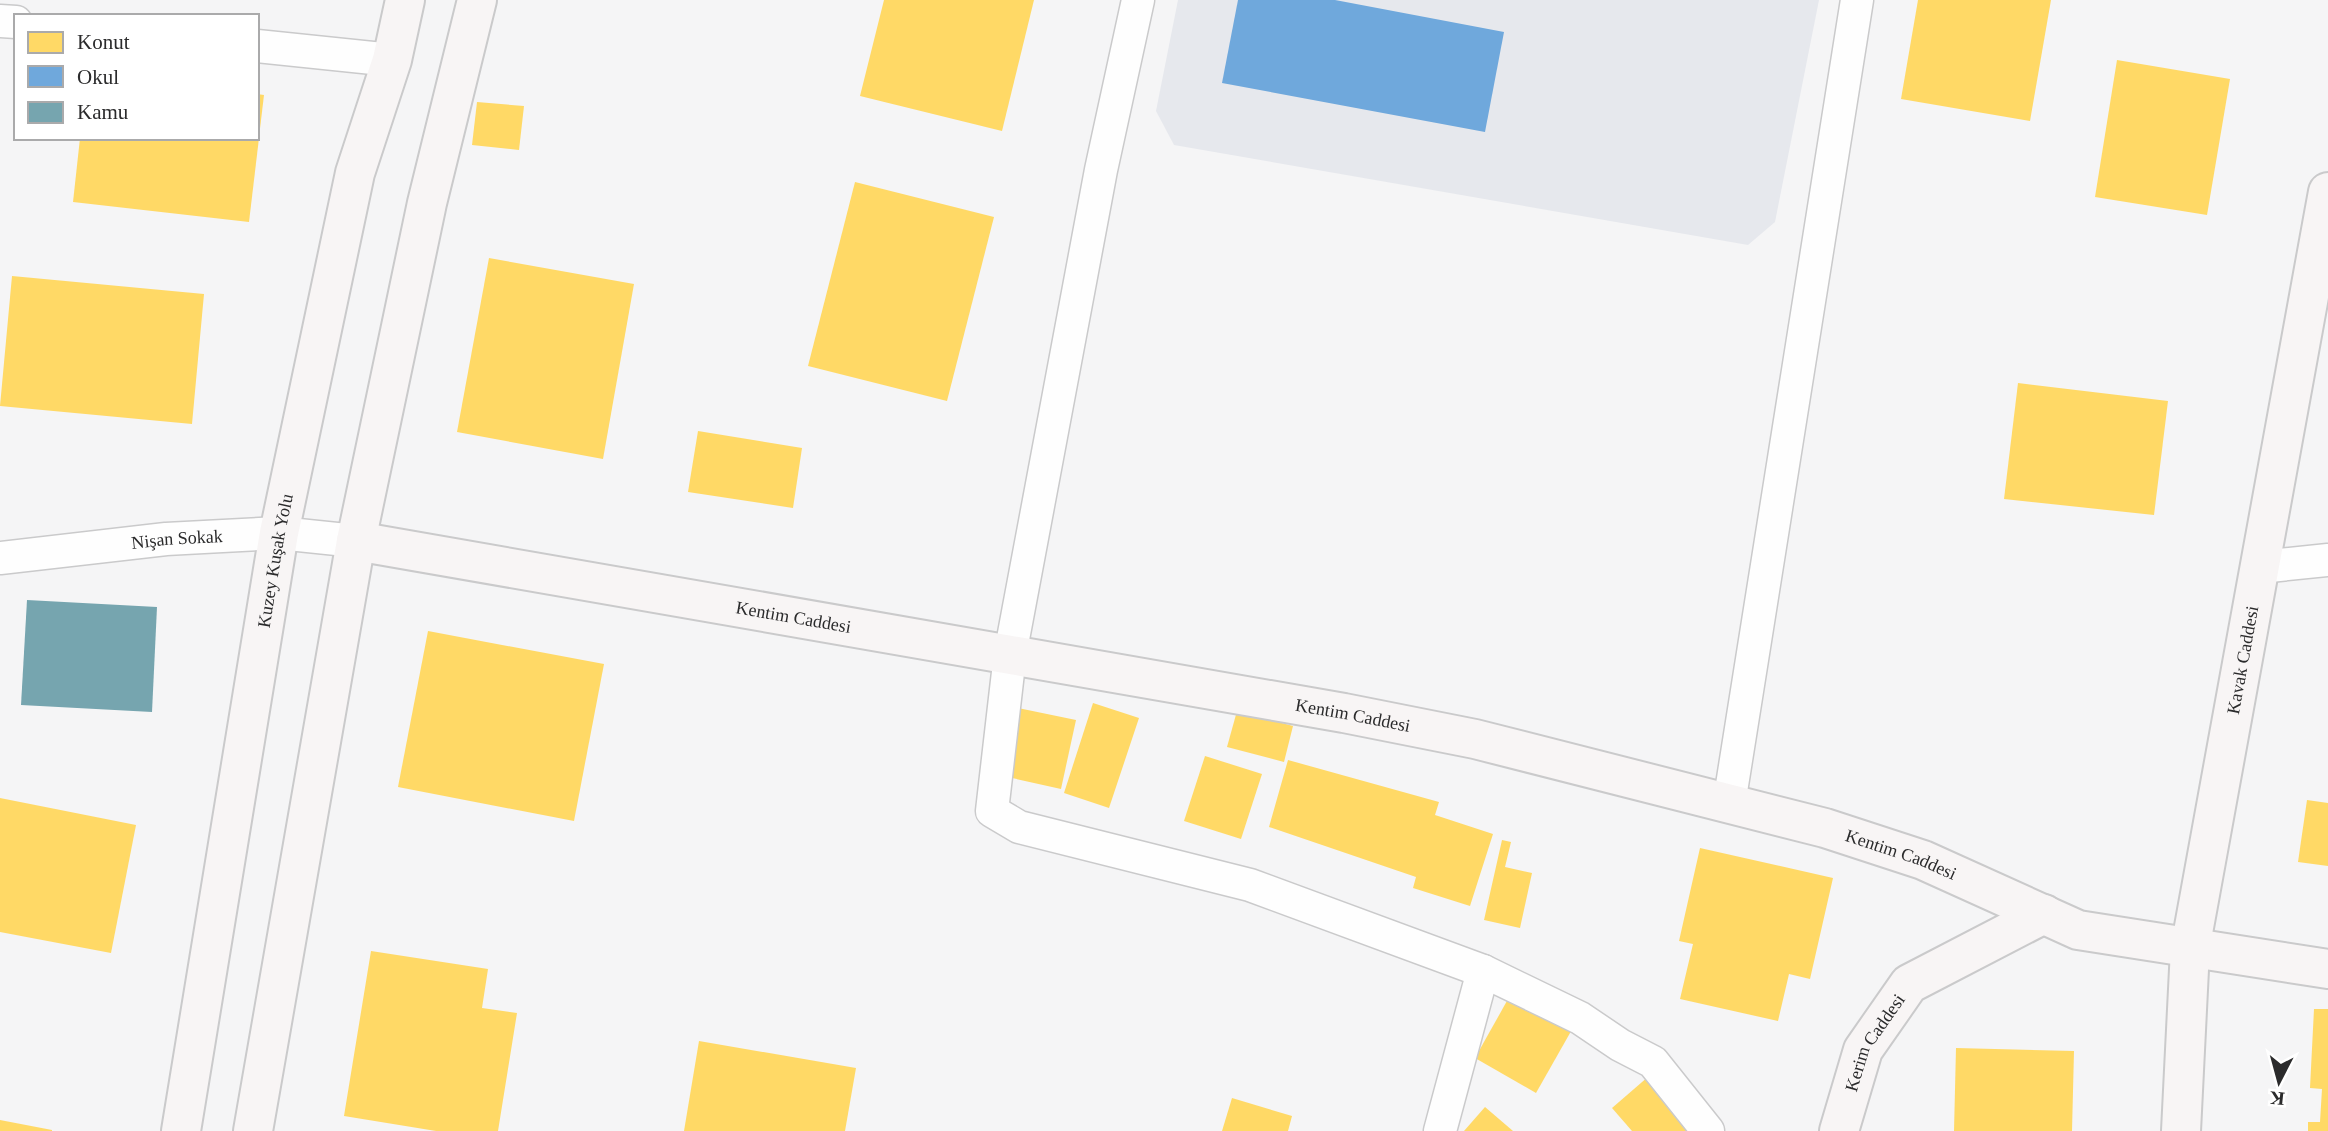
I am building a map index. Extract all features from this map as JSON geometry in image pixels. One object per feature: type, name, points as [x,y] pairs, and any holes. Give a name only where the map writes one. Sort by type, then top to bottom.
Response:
[{"type":"street","name":"Kuzey Kuşak Yolu","points":[[181,1131],[279,533],[355,173],[392,60],[405,0]]},
{"type":"street","points":[[253,1131],[356,541],[427,203],[477,0]]},
{"type":"street","points":[[1138,0],[1101,170],[1010,655],[992,811],[1019,827],[1250,885],[1483,971],[1580,1018],[1620,1045],[1653,1062],[1708,1131]]},
{"type":"street","points":[[1729,804],[1857,0]]},
{"type":"street","points":[[259,46],[392,60]]},
{"type":"street","name":"Kavak Caddesi","points":[[2181,1131],[2190,949],[2259,566],[2322,253],[2328,192]]},
{"type":"street","name":"Nişan Sokak","points":[[0,558],[166,539],[279,533],[356,541]]},
{"type":"street","name":"Kentim Caddesi","points":[[356,541],[1330,711],[1475,740],[1825,828],[1923,860],[2078,930],[2328,970]]},
{"type":"street","points":[[2259,566],[2328,560]]},
{"type":"street","name":"Kerim Caddesi","points":[[1839,1131],[1863,1050],[1909,984],[2044,914]]},
{"type":"street","points":[[1440,1131],[1483,971]]},
{"type":"shaded area","points":[[1178,0],[1819,0],[1775,222],[1748,245],[1174,145],[1156,111]]},
{"type":"building: Konut","points":[[884,0],[1034,0],[1002,131],[860,96]]},
{"type":"building: Konut","points":[[1918,0],[2051,0],[2030,121],[1901,99]]},
{"type":"building: Konut","points":[[2117,60],[2230,79],[2207,215],[2095,197]]},
{"type":"building: Konut","points":[[259,94],[264,95],[259,137]]},
{"type":"building: Konut","points":[[477,102],[524,106],[519,150],[472,145]]},
{"type":"building: Konut","points":[[80,140],[259,140],[249,222],[73,202]]},
{"type":"building: Konut","points":[[855,182],[994,217],[947,401],[808,366]]},
{"type":"building: Konut","points":[[489,258],[634,284],[603,459],[457,432]]},
{"type":"building: Konut","points":[[12,276],[204,294],[192,424],[0,406]]},
{"type":"building: Konut","points":[[2018,383],[2168,401],[2154,515],[2004,499]]},
{"type":"building: Konut","points":[[698,431],[802,448],[793,508],[688,492]]},
{"type":"building: Konut","points":[[428,631],[604,664],[574,821],[398,787]]},
{"type":"building: Konut","points":[[1093,703],[1139,718],[1109,808],[1064,793]]},
{"type":"building: Konut","points":[[1018,708],[1076,720],[1061,789],[1003,776]]},
{"type":"building: Konut","points":[[1237,711],[1293,726],[1284,762],[1227,747]]},
{"type":"building: Konut","points":[[1205,756],[1262,774],[1241,839],[1184,821]]},
{"type":"building: Konut","points":[[1288,760],[1439,802],[1435,815],[1493,834],[1470,906],[1413,888],[1416,877],[1269,827]]},
{"type":"building: Konut","points":[[0,798],[136,825],[111,953],[0,932]]},
{"type":"building: Konut","points":[[2307,800],[2328,803],[2328,866],[2298,862]]},
{"type":"building: Konut","points":[[1502,840],[1511,842],[1505,867],[1532,873],[1520,928],[1484,920]]},
{"type":"building: Konut","points":[[1700,848],[1833,878],[1810,979],[1789,974],[1778,1021],[1680,999],[1693,944],[1679,941]]},
{"type":"building: Konut","points":[[371,951],[488,969],[482,1008],[517,1013],[498,1131],[436,1131],[344,1116]]},
{"type":"building: Konut","points":[[1512,992],[1574,1026],[1536,1093],[1475,1058]]},
{"type":"building: Konut","points":[[2314,1009],[2328,1009],[2328,1131],[2308,1131],[2308,1122],[2320,1122],[2322,1089],[2310,1088]]},
{"type":"building: Konut","points":[[699,1041],[856,1068],[845,1131],[684,1131]]},
{"type":"building: Konut","points":[[1956,1048],[2074,1051],[2072,1131],[1954,1131]]},
{"type":"building: Konut","points":[[1649,1076],[1698,1131],[1632,1131],[1612,1108]]},
{"type":"building: Konut","points":[[1232,1098],[1292,1116],[1288,1131],[1222,1131]]},
{"type":"building: Konut","points":[[1485,1107],[1513,1131],[1464,1131]]},
{"type":"building: Konut","points":[[0,1120],[52,1130],[52,1131],[0,1131]]},
{"type":"building: Okul","points":[[1238,0],[1335,0],[1504,32],[1485,132],[1222,83]]},
{"type":"building: Kamu","points":[[27,600],[157,607],[152,712],[21,705]]}]
